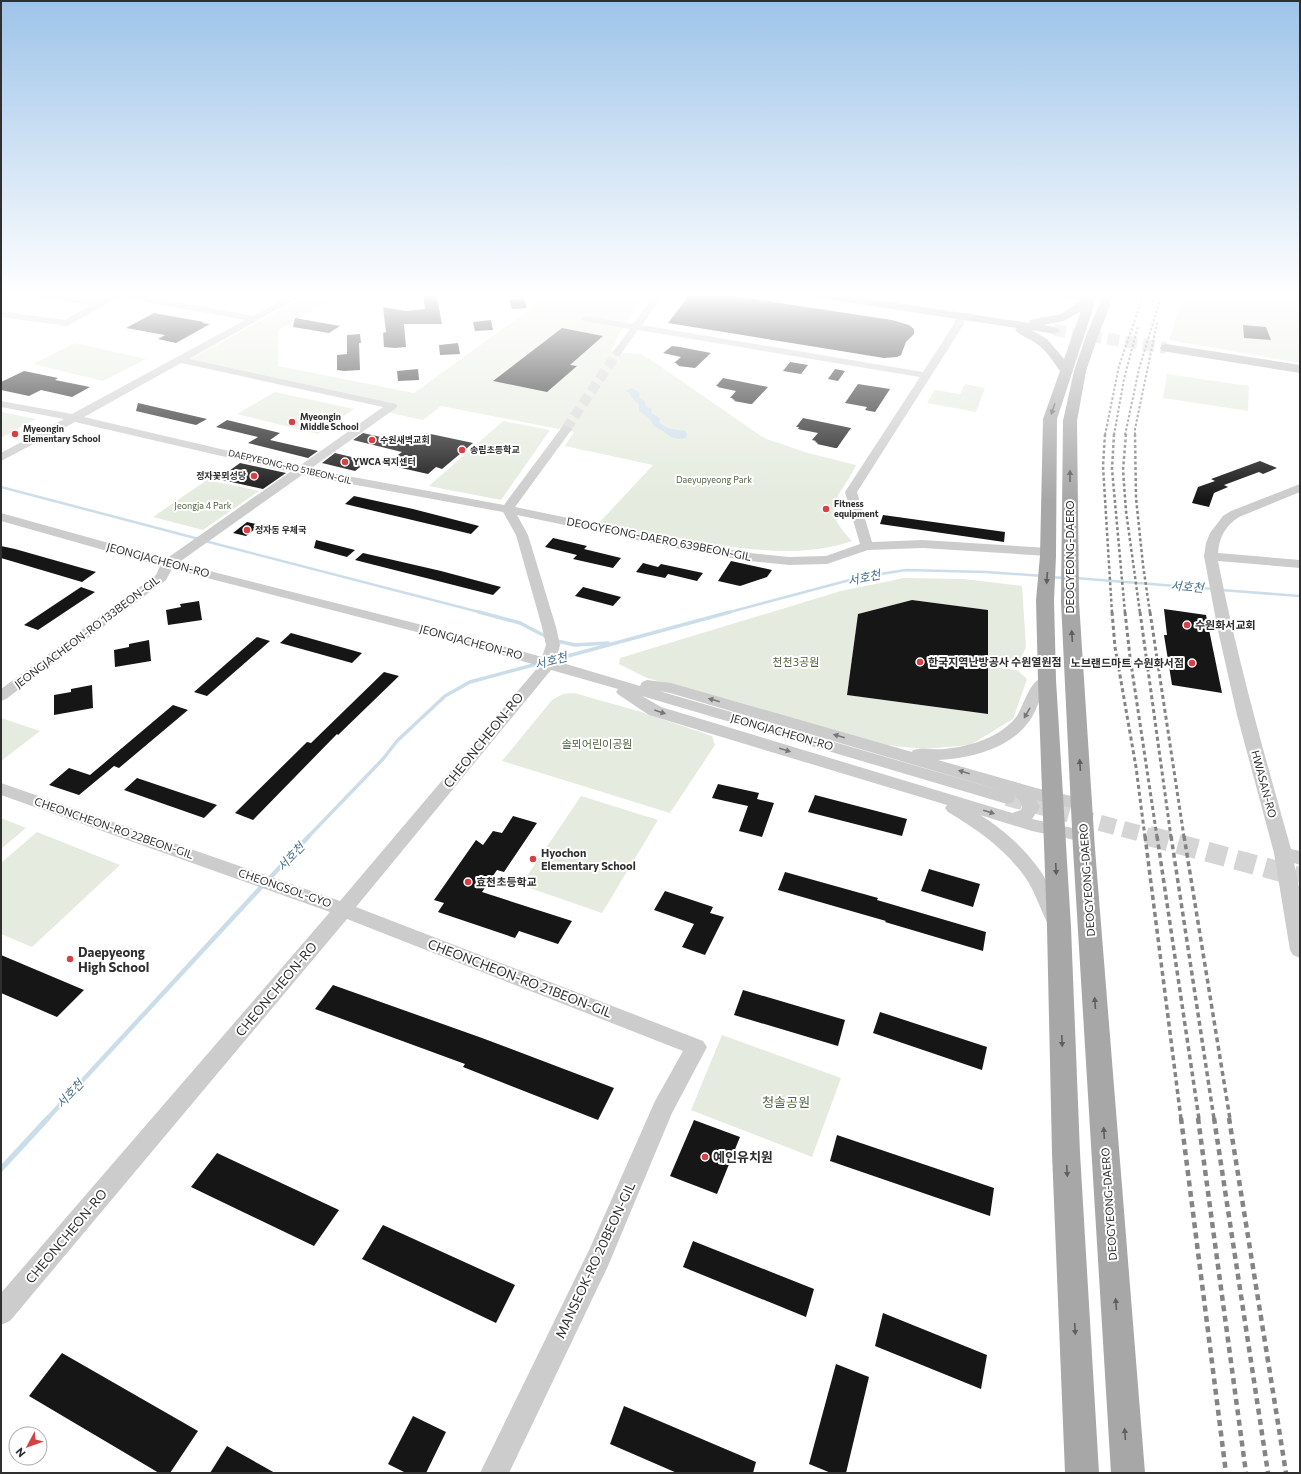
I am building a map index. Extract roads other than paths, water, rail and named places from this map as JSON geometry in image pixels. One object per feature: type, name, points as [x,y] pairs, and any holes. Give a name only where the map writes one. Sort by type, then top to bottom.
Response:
[{"type":"main road","points":[[1060,362],[1066,371]]},
{"type":"main road","name":"DEOGYEONG-DAERO","points":[[1069,362],[1050,419],[1048,554],[1045,600],[1052,798],[1059,927],[1066,1153],[1082,1473]]},
{"type":"main road","name":"DEOGYEONG-DAERO","points":[[1083,362],[1070,421],[1070,602],[1084,836],[1128,1473]]},
{"type":"main road","points":[[1254,362],[1300,369]]},
{"type":"street","points":[[1,458],[175,362]]},
{"type":"street","name":"JEONGJACHEON-RO 133BEON-GIL","points":[[1,696],[161,577],[168,564],[181,554],[392,406],[186,362]]},
{"type":"street","points":[[846,362],[925,375]]},
{"type":"street","points":[[867,546],[850,492],[934,362]]},
{"type":"street","name":"DAEPYEONG-RO 51BEON-GIL","points":[[1,404],[74,418],[299,470],[507,509]]},
{"type":"street","points":[[547,664],[552,645],[549,627],[522,535],[507,509],[566,428]]},
{"type":"street","points":[[1300,488],[1235,514],[1227,519],[1216,533],[1212,543],[1211,556],[1300,564]]},
{"type":"street","name":"DEOGYEONG-DAERO 639BEON-GIL","points":[[507,509],[712,551],[789,561],[827,560],[867,546],[923,544],[1048,554]]},
{"type":"street","name":"JEONGJACHEON-RO","points":[[1,517],[168,564],[480,644],[602,680],[1012,793]]},
{"type":"street","name":"HWASAN-RO","points":[[1211,556],[1223,619],[1246,715],[1283,853],[1296,894],[1300,950]]},
{"type":"street","name":"CHEONCHEON-RO","points":[[1,1312],[344,909],[547,664]]},
{"type":"street","points":[[602,680],[671,688],[886,749],[1027,798],[1030,808],[1026,814],[1014,819]]},
{"type":"street","points":[[602,680],[655,710],[1014,819],[1054,830],[1084,836]]},
{"type":"street","points":[[886,749],[924,755],[968,751],[984,745],[1000,738],[1021,722],[1028,712],[1035,695],[1047,680]]},
{"type":"street","points":[[913,788],[959,810],[986,827],[1009,847],[1033,874],[1059,927]]},
{"type":"street","name":"CHEONCHEON-RO 22BEON-GIL","points":[[1,789],[226,868]]},
{"type":"street","points":[[1012,793],[1083,804]]},
{"type":"street","points":[[1283,853],[1300,858]]},
{"type":"street","name":"CHEONGSOL-GYO","points":[[226,868],[344,909]]},
{"type":"street","name":"CHEONCHEON-RO 21BEON-GIL","points":[[344,909],[696,1047]]},
{"type":"street","name":"MANSEOK-RO 20BEON-GIL","points":[[494,1473],[599,1257],[663,1108],[696,1047]]},
{"type":"water","points":[[632,388],[640,393],[639,397],[645,401],[646,407],[652,409],[651,413],[660,418],[659,422],[662,425],[671,429],[685,431],[687,434],[686,438],[678,439],[671,437],[654,426],[650,419],[639,411],[639,405],[630,393],[625,391]]},
{"type":"waterway","points":[[1,487],[199,539]]},
{"type":"waterway","points":[[205,541],[483,613]]},
{"type":"waterway","name":"서호천","points":[[726,613],[861,577],[906,570],[986,572],[1043,576]]},
{"type":"waterway","name":"서호천","points":[[1051,577],[1065,578]]},
{"type":"waterway","name":"서호천","points":[[1075,578],[1214,589]]},
{"type":"waterway","name":"서호천","points":[[1221,590],[1300,596]]},
{"type":"waterway","points":[[479,612],[520,623],[547,637]]},
{"type":"waterway","name":"서호천","points":[[553,660],[730,612]]},
{"type":"waterway","points":[[557,641],[575,645],[608,643]]},
{"type":"waterway","name":"서호천","points":[[308,837],[383,759],[397,741],[445,696],[470,682],[537,664]]},
{"type":"waterway","name":"서호천","points":[[268,880],[309,836]]},
{"type":"waterway","name":"서호천","points":[[47,1119],[264,884]]},
{"type":"waterway","name":"서호천","points":[[1,1169],[48,1118]]},
{"type":"tunnel","points":[[566,429],[611,362]]},
{"type":"tunnel","points":[[1007,798],[1153,837]]},
{"type":"tunnel","points":[[1149,836],[1300,877]]},
{"type":"railway","points":[[1105,435],[1120,362]]},
{"type":"railway","points":[[1114,435],[1129,362]]},
{"type":"railway","points":[[1125,435],[1141,362]]},
{"type":"railway","points":[[1135,434],[1149,362]]},
{"type":"railway","points":[[1105,434],[1103,466],[1112,613]]},
{"type":"railway","points":[[1114,434],[1112,469],[1125,613]]},
{"type":"railway","points":[[1126,434],[1123,470],[1126,511],[1140,613]]},
{"type":"railway","points":[[1135,434],[1136,498],[1150,613]]},
{"type":"railway","points":[[1112,612],[1115,647],[1136,767],[1145,837]]},
{"type":"railway","points":[[1125,612],[1130,657],[1157,837]]},
{"type":"railway","points":[[1140,612],[1171,837]]},
{"type":"railway","points":[[1150,612],[1184,837]]},
{"type":"railway","points":[[1145,836],[1181,1119]]},
{"type":"railway","points":[[1157,836],[1199,1119]]},
{"type":"railway","points":[[1171,836],[1214,1119]]},
{"type":"railway","points":[[1184,836],[1230,1119]]},
{"type":"railway","points":[[1181,1118],[1226,1473]]},
{"type":"railway","points":[[1198,1118],[1246,1473]]},
{"type":"railway","points":[[1214,1118],[1268,1473]]},
{"type":"railway","points":[[1229,1118],[1286,1473]]},
{"type":"place","name":"Myeongin Middle School","points":[[292,422]]},
{"type":"place","name":"Myeongin Elementary School","points":[[15,434]]},
{"type":"place","name":"수원새벽교회","points":[[372,440]]},
{"type":"place","name":"송림초등학교","points":[[462,450]]},
{"type":"place","name":"YWCA 복지센터","points":[[345,462]]},
{"type":"place","name":"정자꽃뫼성당","points":[[254,476]]},
{"type":"place","name":"Fitness equipment","points":[[826,509]]},
{"type":"place","name":"정자동 우체국","points":[[247,530]]},
{"type":"place","name":"수원화서교회","points":[[1187,625]]},
{"type":"place","name":"한국지역난방공사 수원열원점","points":[[920,662]]},
{"type":"place","name":"노브랜드마트 수원화서점","points":[[1192,663]]},
{"type":"place","name":"Hyochon Elementary School","points":[[533,859]]},
{"type":"place","name":"효천초등학교","points":[[468,882]]},
{"type":"place","name":"Daepyeong High School","points":[[70,959]]},
{"type":"place","name":"예인유치원","points":[[705,1157]]},
{"type":"park label","name":"Daeyupyeong Park","points":[[714,480]]},
{"type":"park label","name":"Jeongja 4 Park","points":[[203,506]]},
{"type":"park label","name":"천천3공원","points":[[796,662]]},
{"type":"park label","name":"솔뫼어린이공원","points":[[597,744]]},
{"type":"park label","name":"청솔공원","points":[[786,1102]]}]
